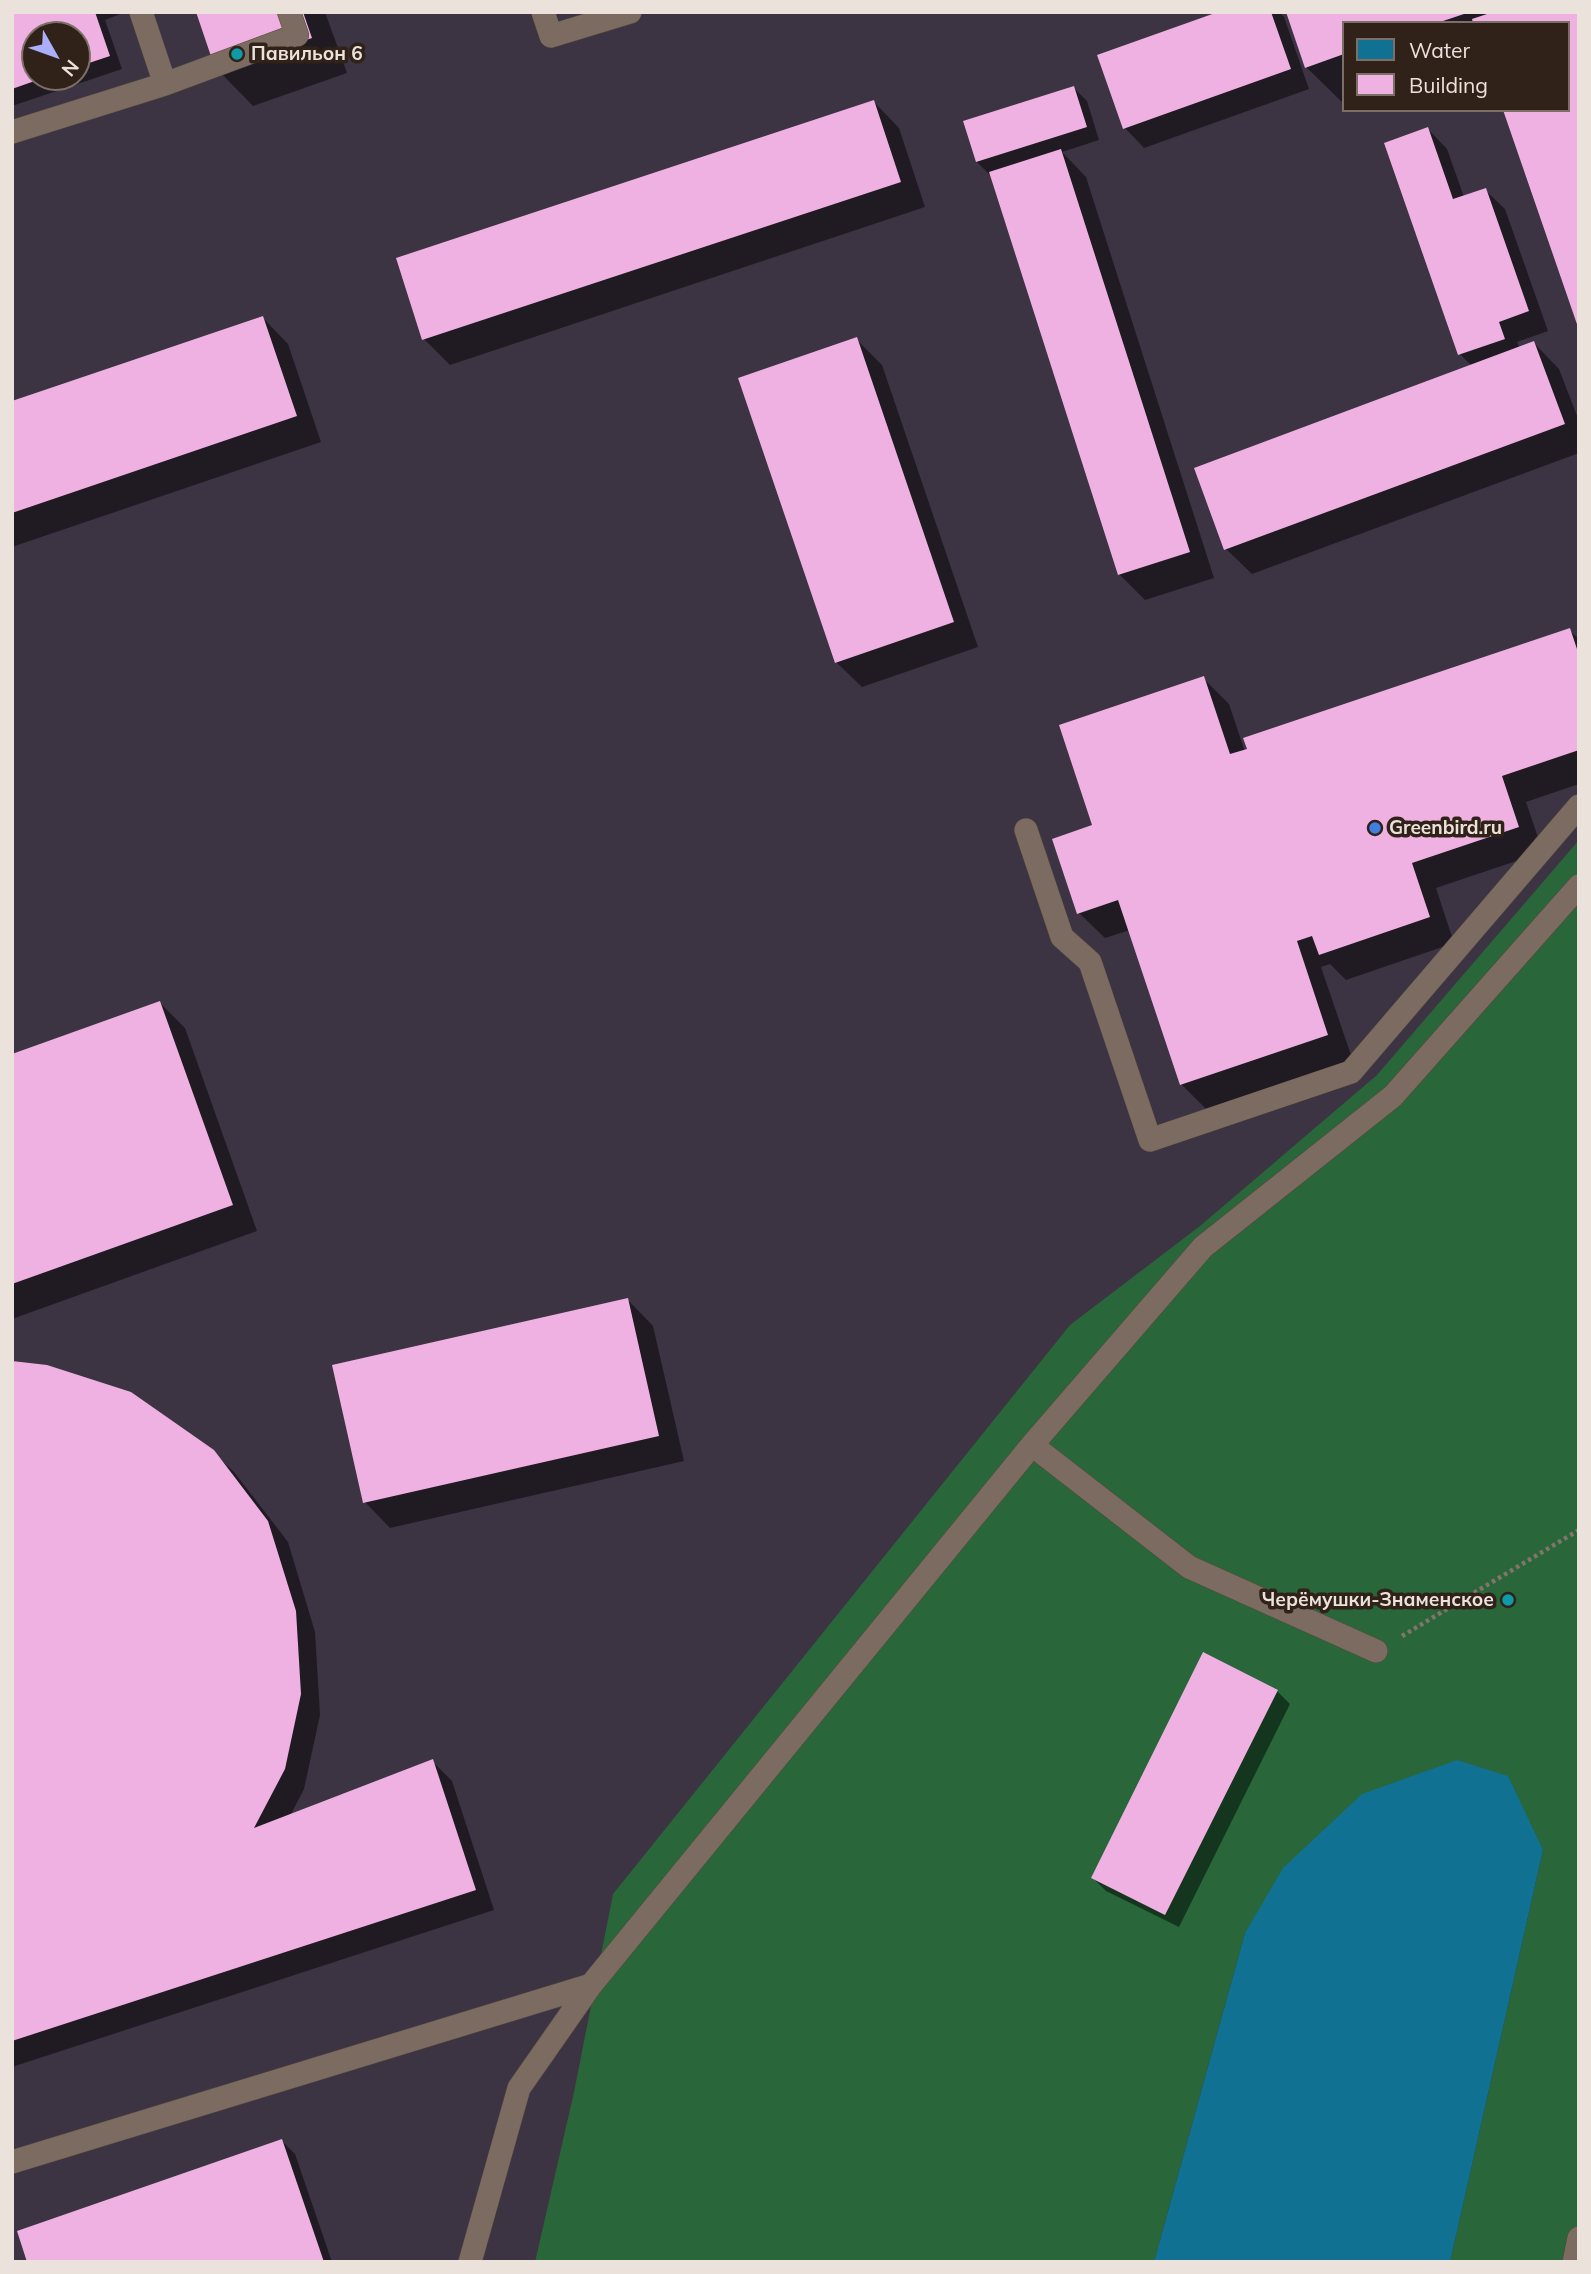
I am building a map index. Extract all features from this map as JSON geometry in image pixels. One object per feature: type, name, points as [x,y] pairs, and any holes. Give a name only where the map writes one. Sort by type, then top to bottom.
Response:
[{"type":"lane","points":[[141,12],[165,84]]},
{"type":"lane","points":[[12,132],[165,84],[297,35],[289,12]]},
{"type":"lane","points":[[543,12],[551,36],[630,12]]},
{"type":"lane","points":[[1026,830],[1062,937],[1090,962],[1150,1140],[1351,1072],[1579,806]]},
{"type":"lane","points":[[470,2262],[519,2088],[592,1986],[1032,1445],[1203,1247],[1393,1096],[1579,886]]},
{"type":"lane","points":[[1032,1445],[1189,1567],[1376,1651]]},
{"type":"lane","points":[[12,2162],[592,1986]]},
{"type":"lane","points":[[1574,2262],[1579,2238]]},
{"type":"path","points":[[1376,1651],[1579,1530]]},
{"type":"shaded area","points":[[12,12],[1579,12],[1579,2262],[12,2262]]},
{"type":"green space","points":[[1579,840],[1579,2262],[1450,2262],[1543,1850],[1245,1933],[1154,2262],[535,2262],[574,2092],[613,1894],[1070,1325],[1200,1226],[1377,1075]]},
{"type":"water","points":[[1457,1760],[1508,1776],[1543,1850],[1450,2262],[1154,2262],[1245,1933],[1283,1868],[1362,1794]]},
{"type":"building","points":[[12,12],[95,12],[110,56],[91,62],[91,21],[21,21],[21,86],[12,89]]},
{"type":"building","name":"Павильон 6","points":[[196,12],[303,12],[312,38],[216,71]]},
{"type":"building","points":[[1218,12],[1271,12],[1291,69],[1123,129],[1097,55]]},
{"type":"building","points":[[1286,12],[1467,12],[1443,21],[1342,21],[1342,55],[1305,68]]},
{"type":"building","points":[[1493,12],[1579,12],[1579,330],[1504,112],[1570,112],[1570,21],[1472,19]]},
{"type":"building","points":[[1074,86],[1087,127],[976,162],[963,121]]},
{"type":"building","points":[[874,100],[901,182],[422,340],[396,258]]},
{"type":"building","points":[[1428,127],[1453,199],[1486,188],[1529,311],[1499,322],[1505,339],[1458,355],[1384,143]]},
{"type":"building","points":[[1061,149],[1190,552],[1118,575],[989,172]]},
{"type":"building","points":[[263,316],[297,416],[12,513],[12,401]]},
{"type":"building","points":[[857,337],[954,622],[835,663],[738,378]]},
{"type":"building","points":[[1534,341],[1565,424],[1224,550],[1194,468]]},
{"type":"building","points":[[1570,628],[1579,655],[1579,750],[1502,776],[1519,827],[1412,863],[1430,917],[1319,955],[1312,936],[1297,941],[1328,1035],[1180,1085],[1118,900],[1077,914],[1052,839],[1092,825],[1059,725],[1204,676],[1230,754],[1247,749],[1243,738]]},
{"type":"building","points":[[160,1001],[233,1205],[12,1284],[12,1054]]},
{"type":"building","points":[[628,1298],[659,1436],[363,1503],[332,1365]]},
{"type":"building","points":[[12,1361],[47,1365],[131,1392],[214,1450],[268,1521],[296,1611],[301,1694],[285,1769],[254,1828],[433,1759],[476,1890],[12,2041]]},
{"type":"building","points":[[1203,1652],[1278,1690],[1165,1915],[1091,1878]]},
{"type":"building","points":[[282,2139],[324,2262],[27,2262],[17,2231]]},
{"type":"place","name":"Павильон 6","points":[[237,54]]},
{"type":"place","name":"Greenbird.ru","points":[[1375,828]]},
{"type":"place","name":"Черёмушки-Знаменское","points":[[1508,1600]]}]
